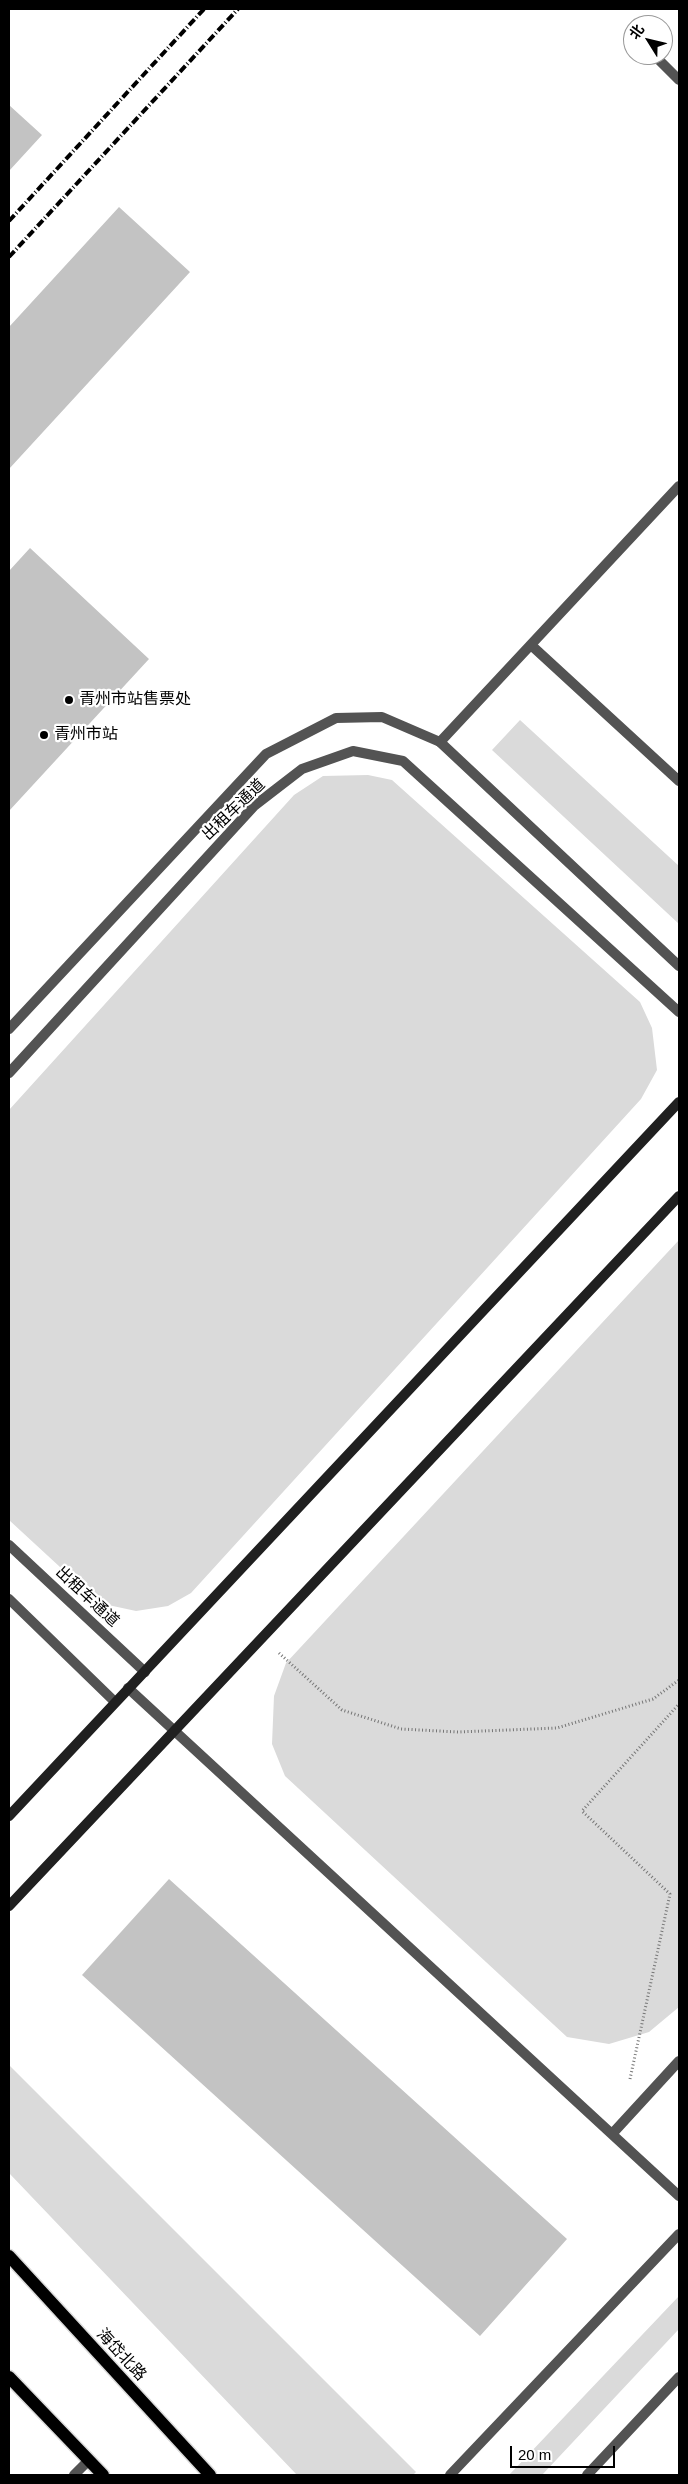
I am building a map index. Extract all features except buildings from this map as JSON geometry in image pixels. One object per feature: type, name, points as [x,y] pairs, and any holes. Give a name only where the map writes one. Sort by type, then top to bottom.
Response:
[{"type":"main road","points":[[9,1816],[679,1102]]},
{"type":"main road","points":[[9,1906],[679,1196]]},
{"type":"main road","name":"海岱北路","points":[[9,2256],[210,2475]]},
{"type":"main road","points":[[9,2377],[103,2475]]},
{"type":"street","points":[[664,65],[679,80]]},
{"type":"street","points":[[440,742],[679,486]]},
{"type":"street","points":[[531,645],[679,781]]},
{"type":"street","points":[[9,1029],[266,754],[336,718],[382,717],[440,742],[679,966]]},
{"type":"street","name":"出租车通道","points":[[9,1072],[254,806],[302,769],[353,751],[403,761],[679,1012]]},
{"type":"street","name":"出租车通道","points":[[9,1544],[145,1672]]},
{"type":"street","points":[[9,1599],[115,1702]]},
{"type":"street","points":[[128,1688],[679,2196]]},
{"type":"street","points":[[612,2134],[679,2061]]},
{"type":"street","points":[[450,2475],[679,2234]]},
{"type":"street","points":[[587,2475],[679,2377]]},
{"type":"street","points":[[74,2475],[88,2460]]},
{"type":"path","points":[[262,1638],[342,1710],[401,1729],[458,1732],[557,1728],[653,1699],[679,1680]]},
{"type":"path","points":[[620,2126],[670,1894],[582,1811],[679,1704]]},
{"type":"shaded area","points":[[520,720],[679,866],[679,924],[492,750]]},
{"type":"shaded area","points":[[368,775],[392,780],[640,1002],[652,1028],[657,1070],[641,1099],[191,1593],[168,1606],[136,1611],[99,1603],[9,1520],[9,1110],[294,795],[323,776]]},
{"type":"shaded area","points":[[679,1240],[679,2007],[649,2032],[609,2044],[567,2037],[285,1776],[272,1744],[274,1696],[286,1663]]},
{"type":"shaded area","points":[[9,2065],[416,2472],[413,2475],[297,2475],[9,2173]]},
{"type":"shaded area","points":[[679,2296],[679,2329],[542,2475],[509,2475]]},
{"type":"railway","points":[[9,221],[204,9]]},
{"type":"railway","points":[[9,257],[238,9]]},
{"type":"place","name":"青州市站售票处","points":[[69,700]]},
{"type":"place","name":"青州市站","points":[[44,735]]}]
